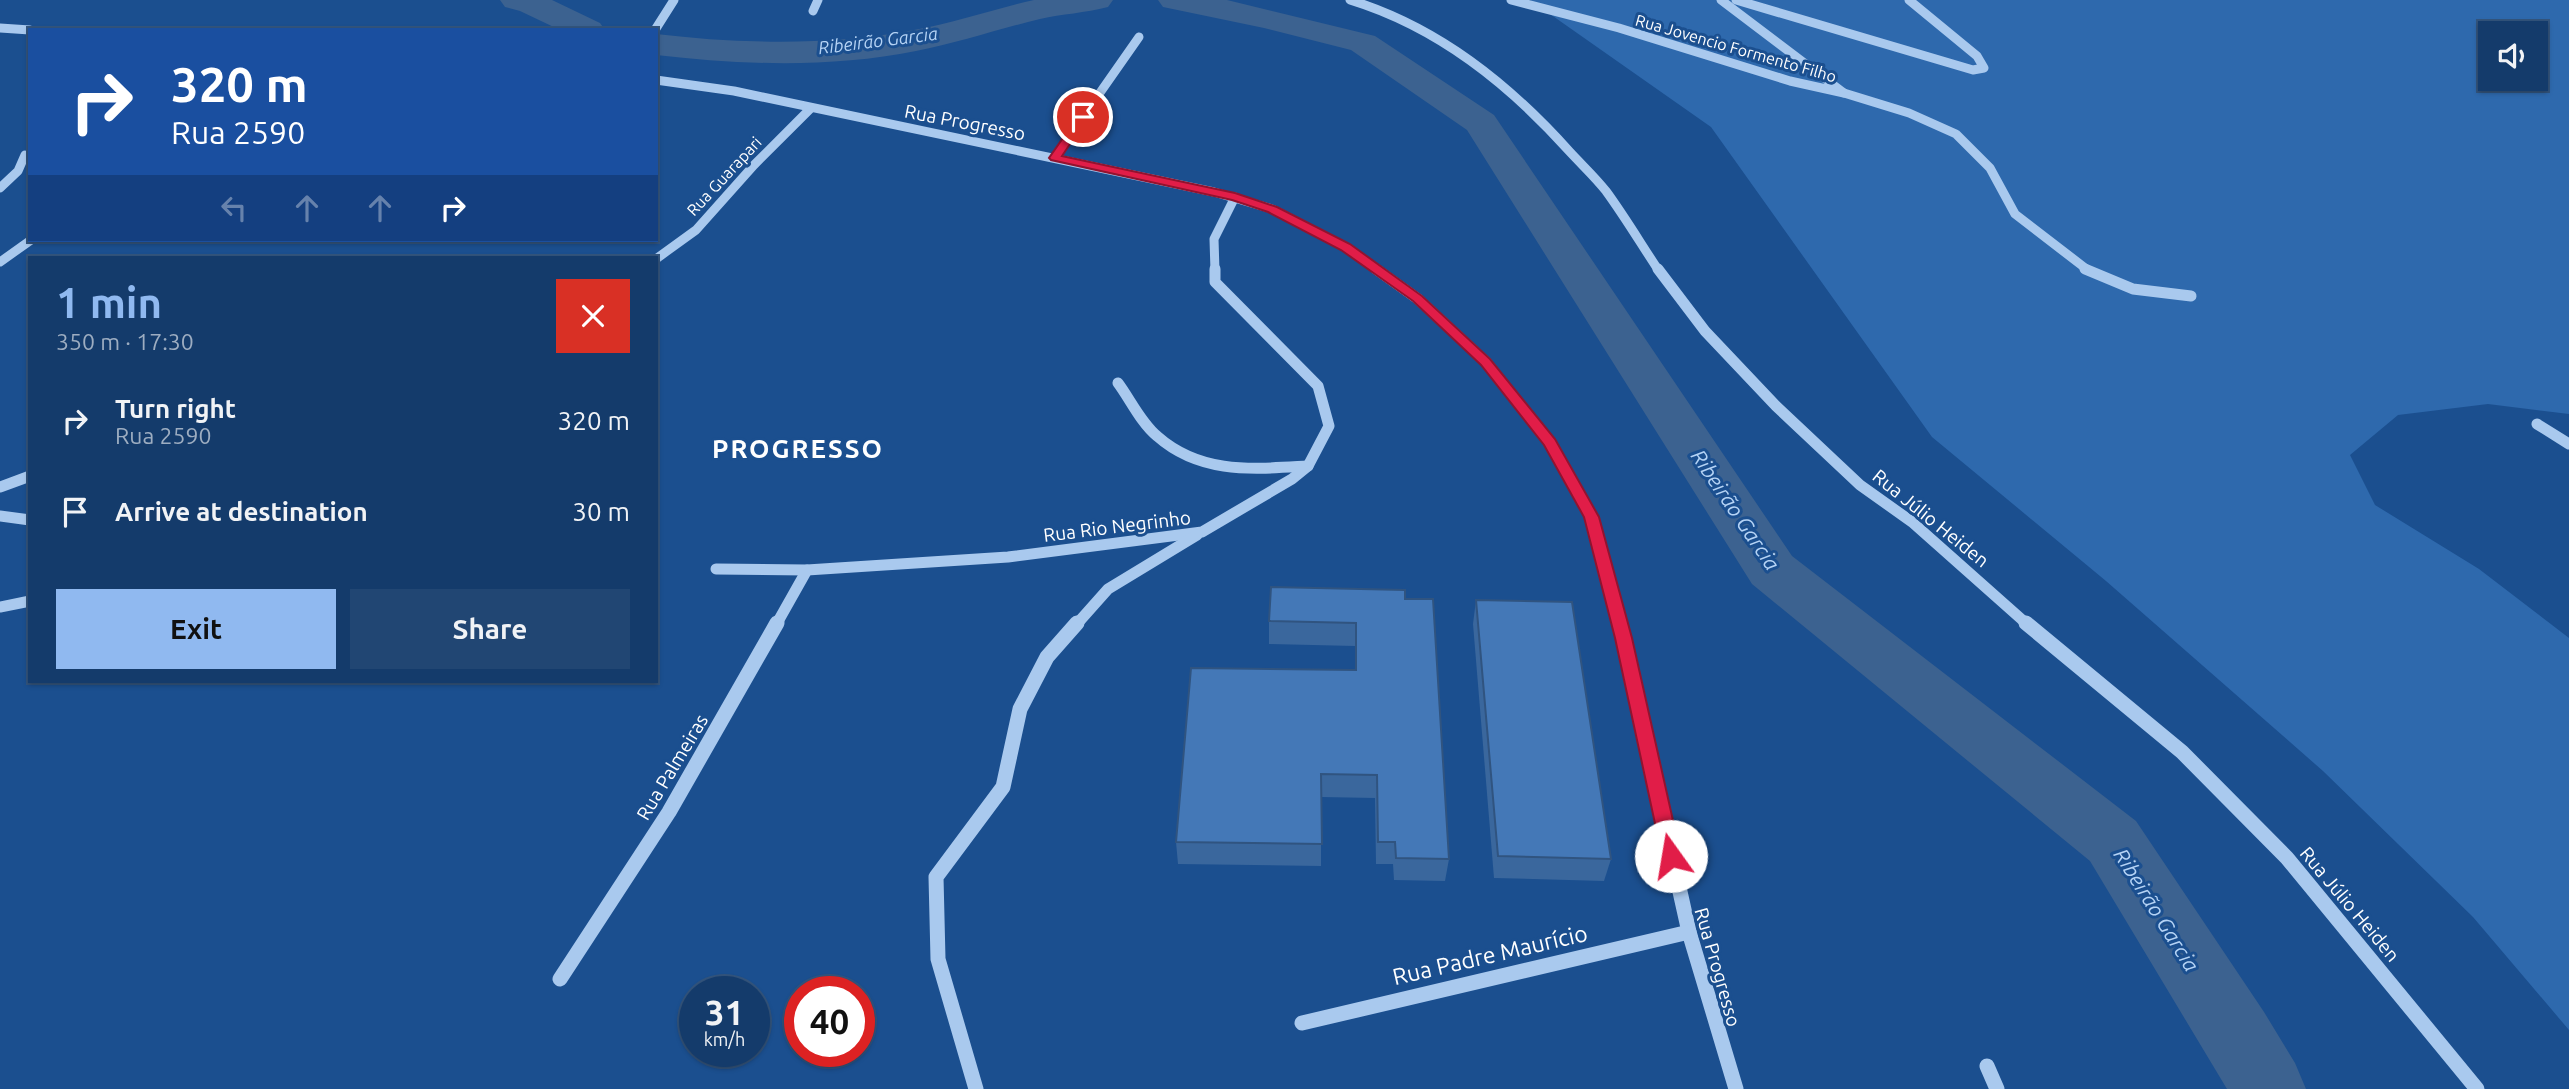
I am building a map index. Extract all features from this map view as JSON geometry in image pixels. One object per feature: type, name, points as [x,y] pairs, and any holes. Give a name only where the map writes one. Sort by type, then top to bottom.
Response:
[{"type":"street","points":[[656,28],[674,0]]},
{"type":"street","points":[[813,11],[818,0]]},
{"type":"street","name":"Rua Júlio Heiden","points":[[1350,0],[1382,10],[1427,31],[1484,71],[1536,114],[1605,190],[1672,289],[1705,331],[1776,406],[1860,485],[1912,522],[2021,619],[2182,752],[2287,858],[2477,1089]]},
{"type":"street","name":"Rua Jovencio Formento Filho","points":[[1511,0],[1619,28],[1790,81],[1844,93]]},
{"type":"street","name":"Rua Jovencio Formento Filho","points":[[1721,0],[1844,93]]},
{"type":"street","points":[[1736,0],[1973,70],[1984,68],[1976,56],[1909,0]]},
{"type":"street","points":[[0,28],[28,30]]},
{"type":"street","points":[[1055,158],[1139,37]]},
{"type":"street","name":"Rua Progresso","points":[[658,80],[734,91],[1055,158],[1235,197],[1272,209],[1346,247],[1418,299],[1486,362],[1550,443],[1592,517],[1624,638],[1689,932],[1735,1089]]},
{"type":"street","points":[[1844,93],[1909,113],[1956,134],[1990,168],[2015,214],[2083,268],[2133,289],[2191,296]]},
{"type":"street","name":"Rua Guarapari","points":[[658,258],[696,230],[810,108]]},
{"type":"street","points":[[0,188],[18,171],[25,155]]},
{"type":"street","name":"Rua Rio Negrinho","points":[[716,569],[807,570],[1009,557],[1202,533],[1292,480],[1308,466],[1329,426],[1318,386],[1215,282],[1214,239],[1235,197]]},
{"type":"street","points":[[0,262],[28,242]]},
{"type":"street","points":[[1118,383],[1156,436],[1196,460],[1239,470],[1308,466]]},
{"type":"street","points":[[2537,424],[2569,444]]},
{"type":"street","points":[[0,487],[28,476]]},
{"type":"street","points":[[0,516],[28,520]]},
{"type":"street","points":[[976,1089],[938,959],[936,877],[1003,787],[1020,709],[1046,657],[1108,589],[1202,533]]},
{"type":"street","name":"Rua Palmeiras","points":[[559,979],[668,812],[807,570]]},
{"type":"street","points":[[0,607],[28,601]]},
{"type":"street","name":"Rua Padre Maurício","points":[[1302,1023],[1689,932]]},
{"type":"street","points":[[1987,1066],[1997,1089]]},
{"type":"shaded area","points":[[1530,0],[2569,0],[2569,414],[2488,404],[2398,415],[2350,455],[2375,505],[2479,569],[2569,638],[2569,1030],[2473,917],[2323,771],[2106,581],[1932,437],[1711,127]]},
{"type":"building","points":[[1271,587],[1405,590],[1405,599],[1433,599],[1449,859],[1396,858],[1395,842],[1378,842],[1377,775],[1321,774],[1322,844],[1176,842],[1191,668],[1356,670],[1356,623],[1269,621]]},
{"type":"building","points":[[1476,600],[1572,602],[1611,859],[1498,856]]},
{"type":"waterway","name":"Ribeirão Garcia","points":[[517,0],[529,2],[584,28]]},
{"type":"waterway","name":"Ribeirão Garcia","points":[[658,44],[717,50],[784,52],[883,45],[959,31],[1073,2],[1096,0]]},
{"type":"waterway","name":"Ribeirão Garcia","points":[[1175,0],[1267,18],[1363,43],[1481,123],[1772,570],[2113,841],[2238,1037],[2268,1089]]},
{"type":"district","name":"PROGRESSO","points":[[798,449]]},
{"type":"route","points":[[1083,117],[1055,158],[1214,192],[1272,209],[1346,247],[1418,299],[1486,362],[1550,443],[1592,517],[1624,638],[1671,856]]}]
